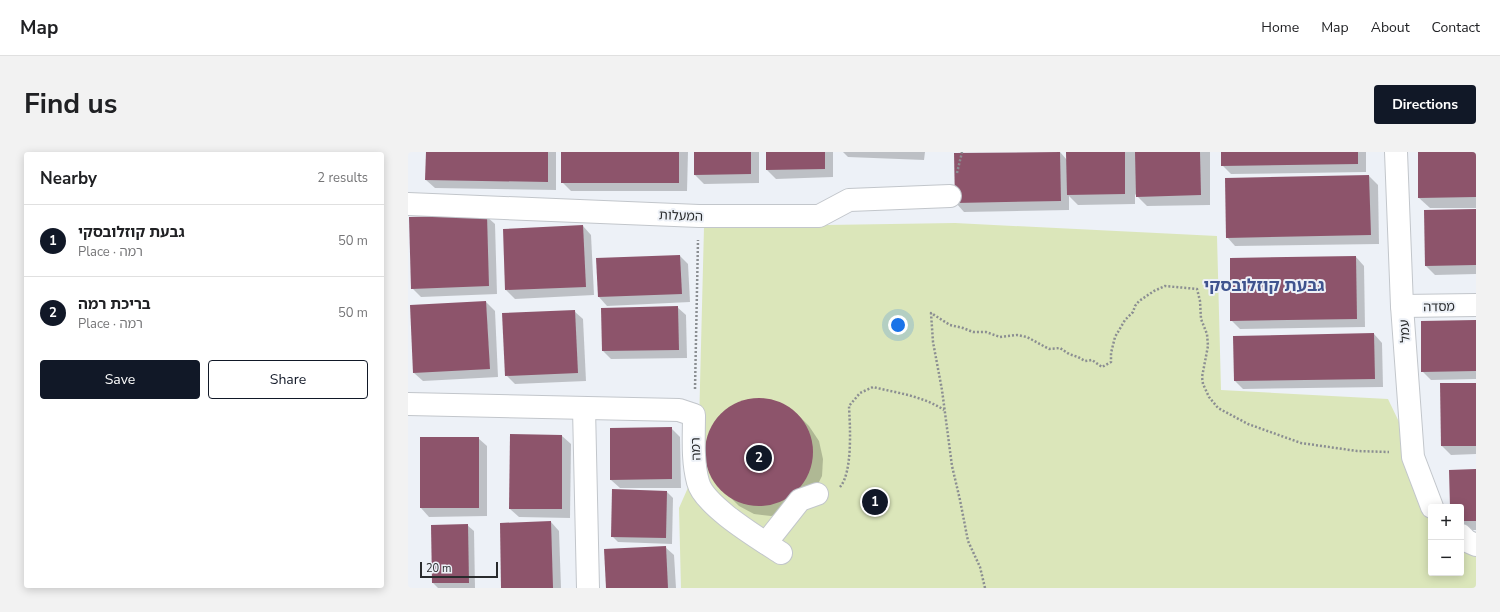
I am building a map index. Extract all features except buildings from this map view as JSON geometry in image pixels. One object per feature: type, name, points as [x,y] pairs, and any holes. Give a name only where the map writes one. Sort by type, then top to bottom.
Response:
[{"type":"street","name":"עמל","points":[[1396,152],[1402,306],[1412,449],[1413,457],[1431,504]]},
{"type":"street","name":"המעלות","points":[[408,204],[699,216],[819,216],[849,200],[950,196]]},
{"type":"street","name":"מסדה","points":[[1402,306],[1476,305]]},
{"type":"street","points":[[408,404],[678,410],[694,415]]},
{"type":"street","points":[[584,408],[588,588]]},
{"type":"street","name":"רמה","points":[[694,415],[694,460],[698,484],[718,509],[774,548],[800,500],[817,494]]},
{"type":"street","points":[[1464,538],[1476,545]]},
{"type":"path","points":[[694,415],[699,216]]},
{"type":"path","points":[[985,588],[980,567],[968,541],[952,466],[933,342],[931,313],[950,325],[964,328],[973,332],[986,332],[1000,337],[1017,335],[1028,337],[1048,349],[1060,348],[1085,361],[1092,360],[1102,367],[1111,362],[1111,353],[1115,336],[1125,320],[1133,312],[1139,301],[1165,286],[1197,289],[1200,301],[1201,319],[1207,334],[1208,346],[1202,384],[1209,397],[1218,408],[1248,424],[1301,443],[1357,451],[1391,452],[1412,449]]},
{"type":"path","points":[[817,494],[826,490],[836,489],[841,486],[847,471],[851,435],[849,406],[860,393],[873,387],[920,398],[929,401],[944,410]]},
{"type":"green space","points":[[955,223],[1217,236],[1221,390],[1388,399],[1412,449],[1430,504],[1428,504],[1428,576],[1464,576],[1464,537],[1476,545],[1476,588],[681,588],[679,508],[698,465],[704,227]]},
{"type":"place","name":"בריכת רמה","points":[[759,458]]},
{"type":"place","name":"גבעת קוזלובסקי","points":[[875,502]]},
{"type":"district","name":"גבעת קוזלובסקי","points":[[1264,285]]}]
